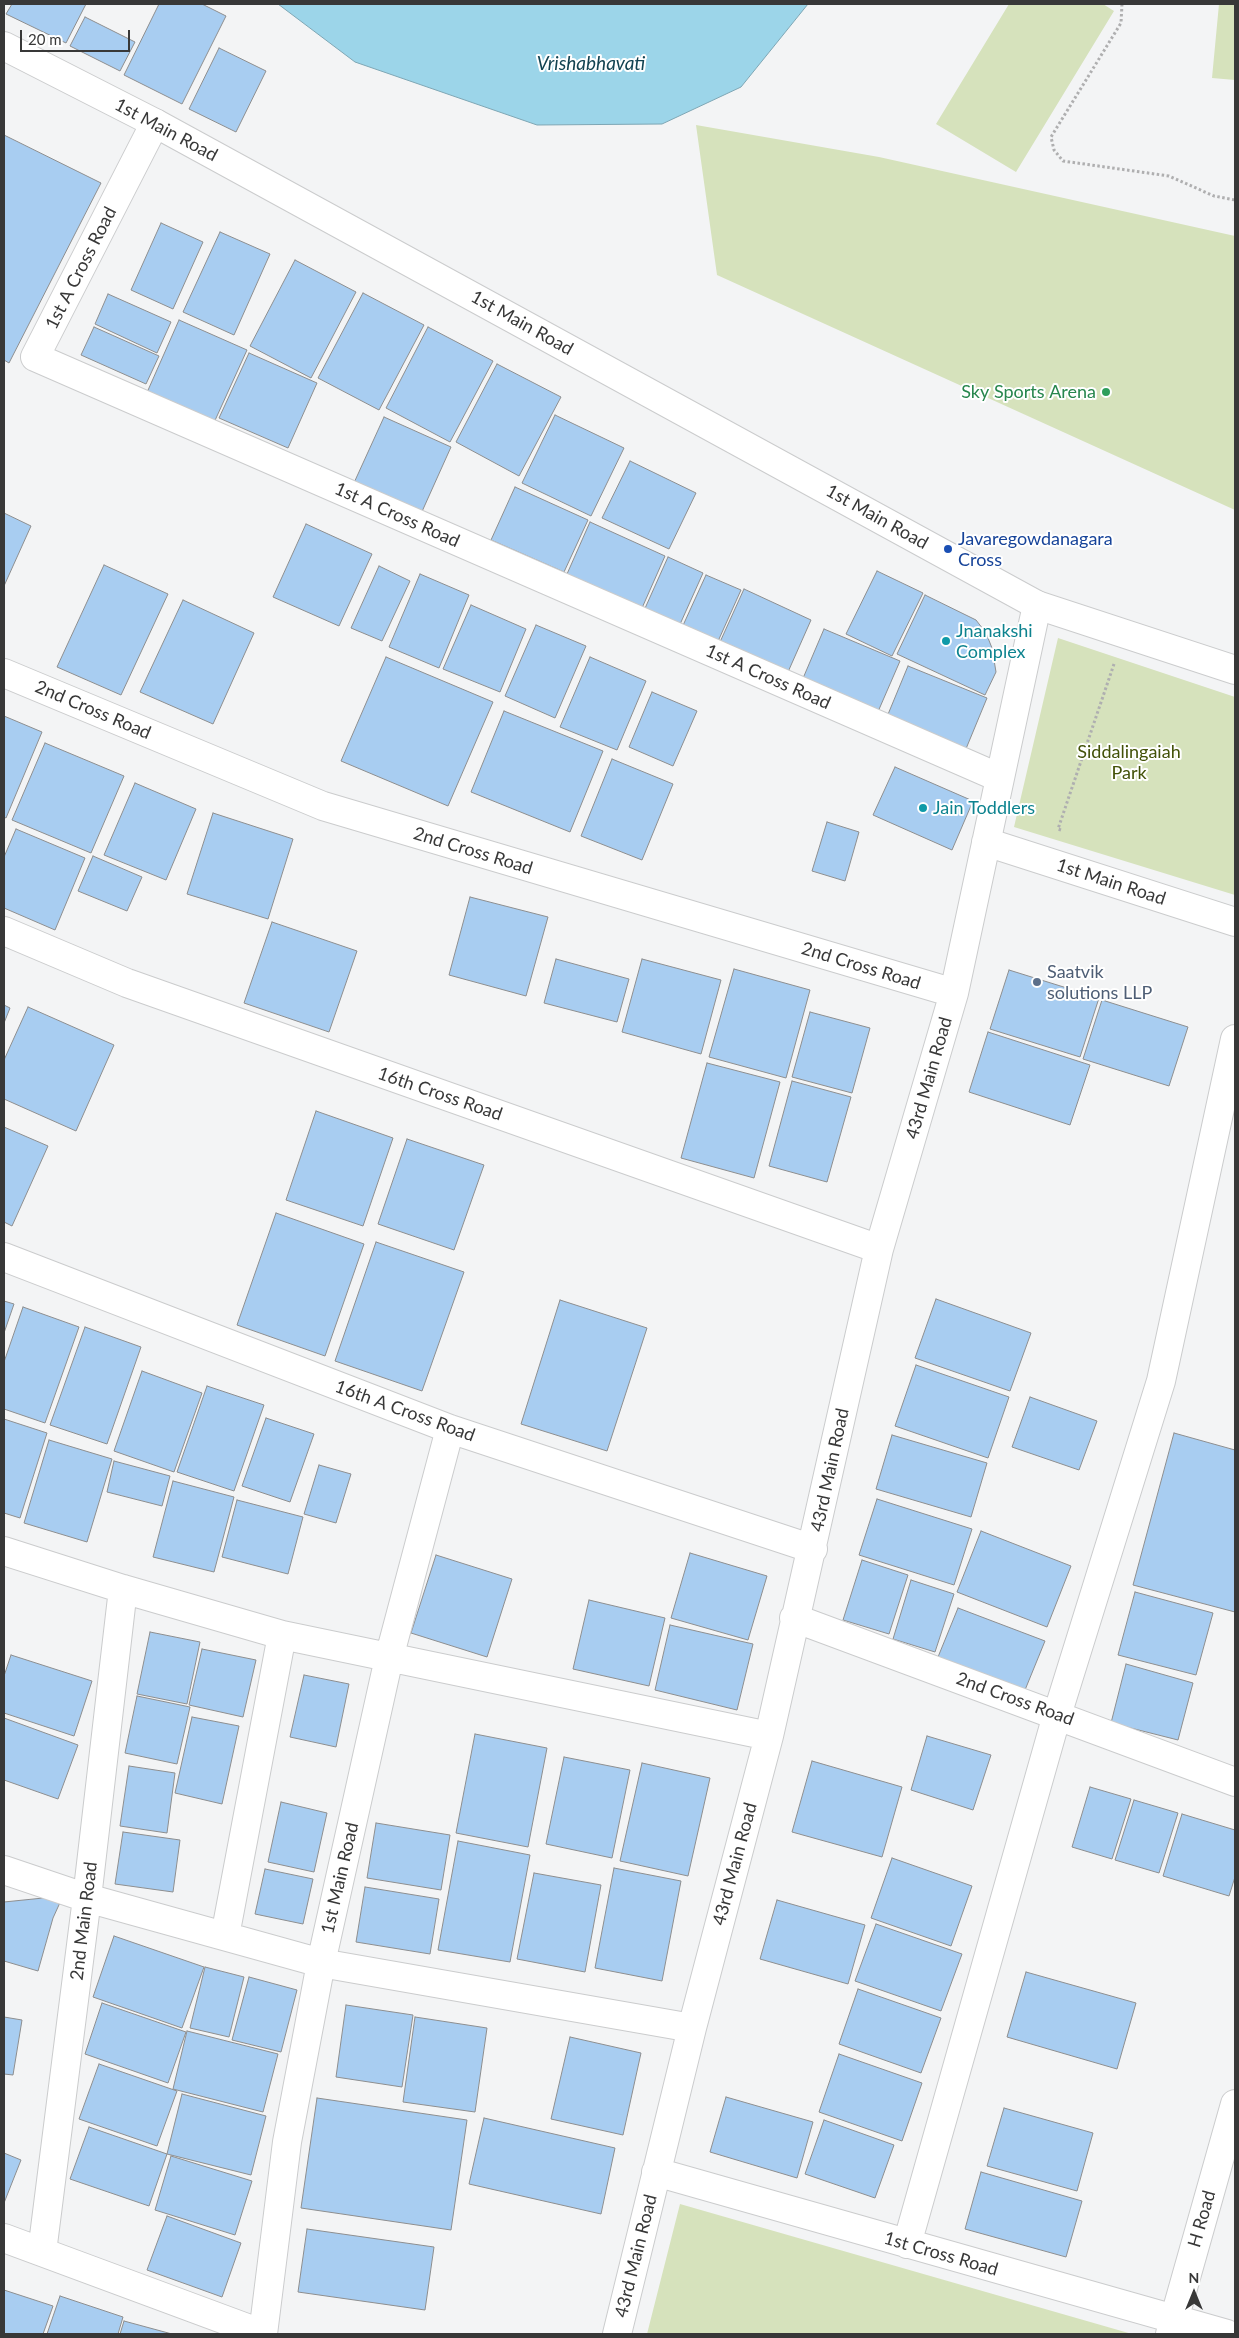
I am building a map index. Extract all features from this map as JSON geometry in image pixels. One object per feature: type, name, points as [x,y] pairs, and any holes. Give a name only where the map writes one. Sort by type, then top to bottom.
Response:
[{"type":"street","name":"1st Main Road","points":[[4,46],[155,123],[1037,604],[1235,670]]},
{"type":"street","name":"1st A Cross Road","points":[[155,123],[35,357],[1000,778]]},
{"type":"street","name":"43rd Main Road","points":[[617,2334],[692,2028],[769,1736],[794,1618],[813,1549],[879,1249],[954,993],[1037,604]]},
{"type":"street","name":"2nd Cross Road","points":[[4,673],[323,806],[954,993]]},
{"type":"street","name":"1st Main Road","points":[[986,842],[1235,922]]},
{"type":"street","name":"16th Cross Road","points":[[4,931],[127,984],[879,1249]]},
{"type":"street","points":[[907,2244],[1057,1715],[1160,1381],[1235,1039]]},
{"type":"street","name":"16th A Cross Road","points":[[4,1257],[450,1429],[813,1549]]},
{"type":"street","name":"1st Main Road","points":[[263,2334],[287,2142],[321,1963],[389,1658],[450,1429]]},
{"type":"street","points":[[4,1551],[123,1589],[282,1635],[769,1736]]},
{"type":"street","name":"2nd Main Road","points":[[42,2252],[87,1898],[123,1589]]},
{"type":"street","name":"2nd Cross Road","points":[[794,1618],[1235,1782]]},
{"type":"street","points":[[225,1936],[282,1635]]},
{"type":"street","points":[[4,1870],[87,1898],[321,1963],[692,2028]]},
{"type":"street","name":"H Road","points":[[1172,2327],[1235,2104]]},
{"type":"street","name":"1st Cross Road","points":[[656,2172],[907,2244],[1172,2327],[1227,2334]]},
{"type":"street","points":[[4,2238],[263,2334]]},
{"type":"path","points":[[1122,4],[1121,23],[1051,137],[1054,150],[1062,161],[1169,176],[1214,196],[1235,200]]},
{"type":"path","points":[[1068,832],[1058,829],[1114,664],[1124,667]]},
{"type":"green space","points":[[1009,4],[1103,4],[1114,11],[1016,172],[936,124]]},
{"type":"green space","points":[[1219,4],[1235,4],[1235,80],[1212,78]]},
{"type":"green space","name":"Sky Sports Arena","points":[[696,125],[879,157],[1235,236],[1235,510],[717,275]]},
{"type":"green space","name":"Siddalingaiah Park","points":[[1058,638],[1235,697],[1235,895],[1014,827]]},
{"type":"green space","points":[[680,2204],[1132,2334],[647,2334]]},
{"type":"water","name":"Vrishabhavati","points":[[278,4],[808,4],[741,87],[662,124],[537,125],[355,62]]},
{"type":"building","points":[[12,4],[86,4],[66,43],[6,14]]},
{"type":"building","points":[[159,4],[202,4],[226,16],[182,104],[124,75]]},
{"type":"building","points":[[85,17],[135,42],[120,71],[70,46]]},
{"type":"building","points":[[219,48],[266,71],[236,132],[189,109]]},
{"type":"building","points":[[4,135],[101,183],[9,363],[4,360]]},
{"type":"building","points":[[161,223],[203,242],[173,309],[131,290]]},
{"type":"building","points":[[220,232],[270,254],[234,335],[183,312]]},
{"type":"building","points":[[295,260],[356,292],[311,378],[250,346]]},
{"type":"building","points":[[363,293],[424,325],[379,410],[318,378]]},
{"type":"building","points":[[108,294],[171,322],[157,353],[95,324]]},
{"type":"building","points":[[179,320],[247,350],[212,427],[145,397]]},
{"type":"building","points":[[94,327],[159,356],[146,384],[81,355]]},
{"type":"building","points":[[428,327],[493,361],[450,442],[386,408]]},
{"type":"building","points":[[249,353],[317,383],[288,448],[219,418]]},
{"type":"building","points":[[497,364],[561,397],[519,476],[456,442]]},
{"type":"building","points":[[555,415],[624,448],[591,516],[522,483]]},
{"type":"building","points":[[384,417],[451,447],[420,516],[353,485]]},
{"type":"building","points":[[630,461],[696,493],[669,549],[602,518]]},
{"type":"building","points":[[515,487],[588,520],[564,572],[491,540]]},
{"type":"building","points":[[4,513],[31,526],[4,586]]},
{"type":"building","points":[[590,522],[665,556],[642,608],[567,574]]},
{"type":"building","points":[[306,524],[372,554],[339,626],[273,597]]},
{"type":"building","points":[[668,557],[703,573],[677,631],[642,615]]},
{"type":"building","points":[[104,565],[168,594],[121,695],[57,667]]},
{"type":"building","points":[[379,566],[410,581],[382,641],[351,628]]},
{"type":"building","points":[[877,571],[923,593],[892,656],[846,634]]},
{"type":"building","points":[[420,574],[469,595],[439,668],[389,647]]},
{"type":"building","points":[[706,575],[741,590],[715,648],[680,632]]},
{"type":"building","points":[[744,589],[811,620],[788,672],[720,642]]},
{"type":"building","name":"Jnanakshi Complex","points":[[925,595],[976,620],[986,633],[992,648],[996,672],[985,695],[897,654]]},
{"type":"building","points":[[183,600],[254,633],[213,724],[140,692]]},
{"type":"building","points":[[471,605],[526,629],[500,692],[443,669]]},
{"type":"building","points":[[536,625],[586,646],[555,718],[505,696]]},
{"type":"building","points":[[824,629],[900,661],[877,714],[801,683]]},
{"type":"building","points":[[386,657],[493,702],[448,806],[341,761]]},
{"type":"building","points":[[590,657],[646,681],[617,750],[560,727]]},
{"type":"building","points":[[908,666],[987,698],[963,756],[884,724]]},
{"type":"building","points":[[652,692],[697,711],[673,766],[629,747]]},
{"type":"building","points":[[504,711],[603,751],[570,832],[471,792]]},
{"type":"building","points":[[4,716],[42,732],[6,818],[4,817]]},
{"type":"building","points":[[45,743],[124,776],[91,853],[12,820]]},
{"type":"building","points":[[612,759],[673,784],[642,860],[581,836]]},
{"type":"building","name":"Jain Toddlers","points":[[895,767],[973,801],[952,850],[873,815]]},
{"type":"building","points":[[135,783],[196,809],[166,880],[104,855]]},
{"type":"building","points":[[213,813],[293,839],[268,919],[187,894]]},
{"type":"building","points":[[827,822],[859,832],[845,881],[812,871]]},
{"type":"building","points":[[16,829],[85,858],[55,930],[4,908],[4,857]]},
{"type":"building","points":[[93,856],[142,877],[127,911],[78,891]]},
{"type":"building","points":[[470,897],[548,917],[526,996],[449,975]]},
{"type":"building","points":[[272,922],[357,951],[329,1032],[244,1003]]},
{"type":"building","points":[[556,959],[629,979],[617,1022],[544,1003]]},
{"type":"building","points":[[642,959],[721,980],[701,1054],[622,1032]]},
{"type":"building","points":[[734,969],[810,990],[786,1078],[709,1057]]},
{"type":"building","points":[[1009,970],[1099,998],[1080,1057],[990,1029]]},
{"type":"building","points":[[1102,1000],[1188,1027],[1169,1086],[1083,1059]]},
{"type":"building","points":[[4,1005],[10,1008],[4,1023]]},
{"type":"building","points":[[28,1007],[114,1045],[76,1131],[4,1099],[4,1060]]},
{"type":"building","points":[[810,1012],[870,1028],[852,1093],[792,1077]]},
{"type":"building","points":[[988,1032],[1090,1065],[1070,1125],[969,1092]]},
{"type":"building","points":[[707,1063],[780,1082],[754,1178],[681,1158]]},
{"type":"building","points":[[792,1081],[851,1097],[827,1182],[769,1166]]},
{"type":"building","points":[[316,1111],[393,1138],[363,1226],[286,1200]]},
{"type":"building","points":[[4,1127],[48,1146],[12,1226],[4,1222]]},
{"type":"building","points":[[407,1139],[484,1165],[454,1250],[378,1224]]},
{"type":"building","points":[[276,1213],[364,1244],[325,1356],[237,1325]]},
{"type":"building","points":[[376,1242],[464,1272],[422,1391],[335,1361]]},
{"type":"building","points":[[936,1299],[1031,1333],[1010,1391],[915,1358]]},
{"type":"building","points":[[560,1300],[647,1328],[607,1451],[521,1424]]},
{"type":"building","points":[[4,1301],[14,1304],[4,1333]]},
{"type":"building","points":[[23,1307],[79,1327],[45,1423],[4,1409],[4,1362]]},
{"type":"building","points":[[85,1327],[141,1347],[107,1444],[50,1425]]},
{"type":"building","points":[[916,1365],[1009,1397],[988,1458],[895,1426]]},
{"type":"building","points":[[142,1371],[202,1393],[174,1472],[114,1451]]},
{"type":"building","points":[[207,1386],[264,1405],[234,1491],[177,1472]]},
{"type":"building","points":[[1030,1397],[1097,1421],[1079,1470],[1012,1447]]},
{"type":"building","points":[[266,1418],[314,1434],[290,1502],[242,1486]]},
{"type":"building","points":[[4,1419],[47,1433],[20,1518],[4,1513]]},
{"type":"building","points":[[1174,1433],[1235,1450],[1235,1612],[1133,1585]]},
{"type":"building","points":[[892,1435],[987,1463],[971,1517],[876,1489]]},
{"type":"building","points":[[49,1440],[112,1459],[87,1542],[24,1523]]},
{"type":"building","points":[[114,1461],[170,1476],[162,1506],[107,1492]]},
{"type":"building","points":[[319,1465],[351,1474],[336,1523],[304,1514]]},
{"type":"building","points":[[173,1481],[234,1497],[214,1572],[153,1557]]},
{"type":"building","points":[[877,1499],[972,1529],[954,1585],[859,1555]]},
{"type":"building","points":[[237,1500],[303,1517],[288,1574],[222,1557]]},
{"type":"building","points":[[981,1531],[1071,1566],[1047,1627],[957,1592]]},
{"type":"building","points":[[690,1553],[767,1576],[748,1640],[671,1618]]},
{"type":"building","points":[[436,1555],[512,1579],[487,1657],[411,1633]]},
{"type":"building","points":[[862,1560],[908,1575],[889,1634],[843,1620]]},
{"type":"building","points":[[911,1580],[954,1594],[935,1652],[893,1639]]},
{"type":"building","points":[[1135,1592],[1213,1613],[1196,1675],[1118,1655]]},
{"type":"building","points":[[589,1600],[665,1618],[649,1686],[573,1669]]},
{"type":"building","points":[[958,1608],[1045,1641],[1025,1690],[938,1657]]},
{"type":"building","points":[[670,1625],[753,1644],[737,1710],[655,1690]]},
{"type":"building","points":[[150,1632],[200,1642],[187,1704],[137,1694]]},
{"type":"building","points":[[202,1649],[256,1660],[243,1717],[189,1705]]},
{"type":"building","points":[[11,1655],[92,1681],[74,1736],[4,1713],[4,1676]]},
{"type":"building","points":[[1126,1664],[1193,1683],[1178,1740],[1111,1723]]},
{"type":"building","points":[[304,1675],[349,1684],[336,1747],[290,1737]]},
{"type":"building","points":[[137,1696],[190,1707],[177,1764],[125,1753]]},
{"type":"building","points":[[192,1717],[239,1726],[222,1804],[175,1793]]},
{"type":"building","points":[[4,1718],[78,1745],[58,1799],[4,1780]]},
{"type":"building","points":[[475,1734],[547,1748],[528,1847],[456,1833]]},
{"type":"building","points":[[927,1736],[991,1755],[973,1810],[911,1790]]},
{"type":"building","points":[[564,1757],[630,1770],[612,1858],[546,1844]]},
{"type":"building","points":[[812,1761],[902,1787],[882,1857],[792,1832]]},
{"type":"building","points":[[642,1763],[710,1778],[688,1876],[620,1861]]},
{"type":"building","points":[[129,1766],[175,1773],[167,1833],[120,1826]]},
{"type":"building","points":[[1090,1787],[1131,1799],[1112,1859],[1072,1847]]},
{"type":"building","points":[[1134,1800],[1178,1813],[1159,1873],[1115,1860]]},
{"type":"building","points":[[281,1802],[327,1813],[314,1872],[268,1862]]},
{"type":"building","points":[[1182,1814],[1235,1830],[1235,1877],[1229,1896],[1163,1876]]},
{"type":"building","points":[[376,1823],[450,1835],[441,1890],[367,1878]]},
{"type":"building","points":[[123,1832],[180,1840],[173,1892],[115,1884]]},
{"type":"building","points":[[458,1841],[530,1855],[510,1962],[438,1950]]},
{"type":"building","points":[[892,1858],[972,1886],[951,1946],[871,1918]]},
{"type":"building","points":[[614,1868],[681,1881],[662,1981],[595,1968]]},
{"type":"building","points":[[265,1869],[313,1879],[303,1924],[255,1914]]},
{"type":"building","points":[[534,1873],[601,1885],[585,1972],[517,1959]]},
{"type":"building","points":[[365,1887],[439,1899],[430,1954],[356,1942]]},
{"type":"building","points":[[63,1896],[53,1918],[38,1971],[4,1961],[4,1902]]},
{"type":"building","points":[[777,1900],[865,1925],[848,1984],[760,1959]]},
{"type":"building","points":[[876,1924],[962,1954],[941,2011],[855,1981]]},
{"type":"building","points":[[114,1936],[204,1967],[182,2028],[93,1997]]},
{"type":"building","points":[[205,1967],[244,1977],[229,2037],[190,2028]]},
{"type":"building","points":[[1026,1972],[1136,2003],[1117,2069],[1007,2037]]},
{"type":"building","points":[[249,1977],[297,1990],[281,2052],[232,2040]]},
{"type":"building","points":[[858,1989],[941,2018],[921,2073],[839,2044]]},
{"type":"building","points":[[102,2003],[186,2032],[168,2083],[85,2054]]},
{"type":"building","points":[[346,2005],[413,2015],[402,2087],[336,2077]]},
{"type":"building","points":[[4,2017],[22,2020],[13,2075],[4,2074]]},
{"type":"building","points":[[415,2017],[487,2028],[475,2112],[403,2102]]},
{"type":"building","points":[[187,2031],[278,2054],[263,2112],[173,2089]]},
{"type":"building","points":[[570,2037],[641,2053],[623,2135],[551,2119]]},
{"type":"building","points":[[839,2054],[922,2083],[902,2141],[819,2112]]},
{"type":"building","points":[[99,2064],[177,2091],[157,2146],[79,2119]]},
{"type":"building","points":[[182,2094],[266,2116],[251,2175],[167,2154]]},
{"type":"building","points":[[726,2097],[813,2122],[797,2178],[710,2152]]},
{"type":"building","points":[[317,2098],[467,2120],[451,2230],[301,2208]]},
{"type":"building","points":[[1004,2108],[1093,2133],[1077,2191],[987,2166]]},
{"type":"building","points":[[484,2118],[615,2148],[601,2214],[469,2184]]},
{"type":"building","points":[[824,2120],[894,2145],[875,2198],[805,2174]]},
{"type":"building","points":[[89,2127],[167,2154],[149,2206],[70,2179]]},
{"type":"building","points":[[4,2153],[21,2160],[4,2203]]},
{"type":"building","points":[[171,2156],[252,2181],[235,2235],[155,2210]]},
{"type":"building","points":[[981,2172],[1082,2201],[1066,2257],[965,2229]]},
{"type":"building","points":[[167,2216],[241,2243],[222,2297],[147,2270]]},
{"type":"building","points":[[307,2229],[434,2247],[425,2310],[298,2292]]},
{"type":"building","points":[[4,2290],[53,2306],[43,2334],[4,2334]]},
{"type":"building","points":[[60,2296],[123,2317],[118,2334],[47,2334]]},
{"type":"building","points":[[124,2321],[172,2334],[120,2334]]},
{"type":"place","name":"Sky Sports Arena","points":[[1106,392]]},
{"type":"place","name":"Javaregowdanagara Cross","points":[[948,549]]},
{"type":"place","name":"Jnanakshi Complex","points":[[946,641]]},
{"type":"place","name":"Jain Toddlers","points":[[923,808]]},
{"type":"place","name":"Saatvik solutions LLP","points":[[1037,982]]}]
